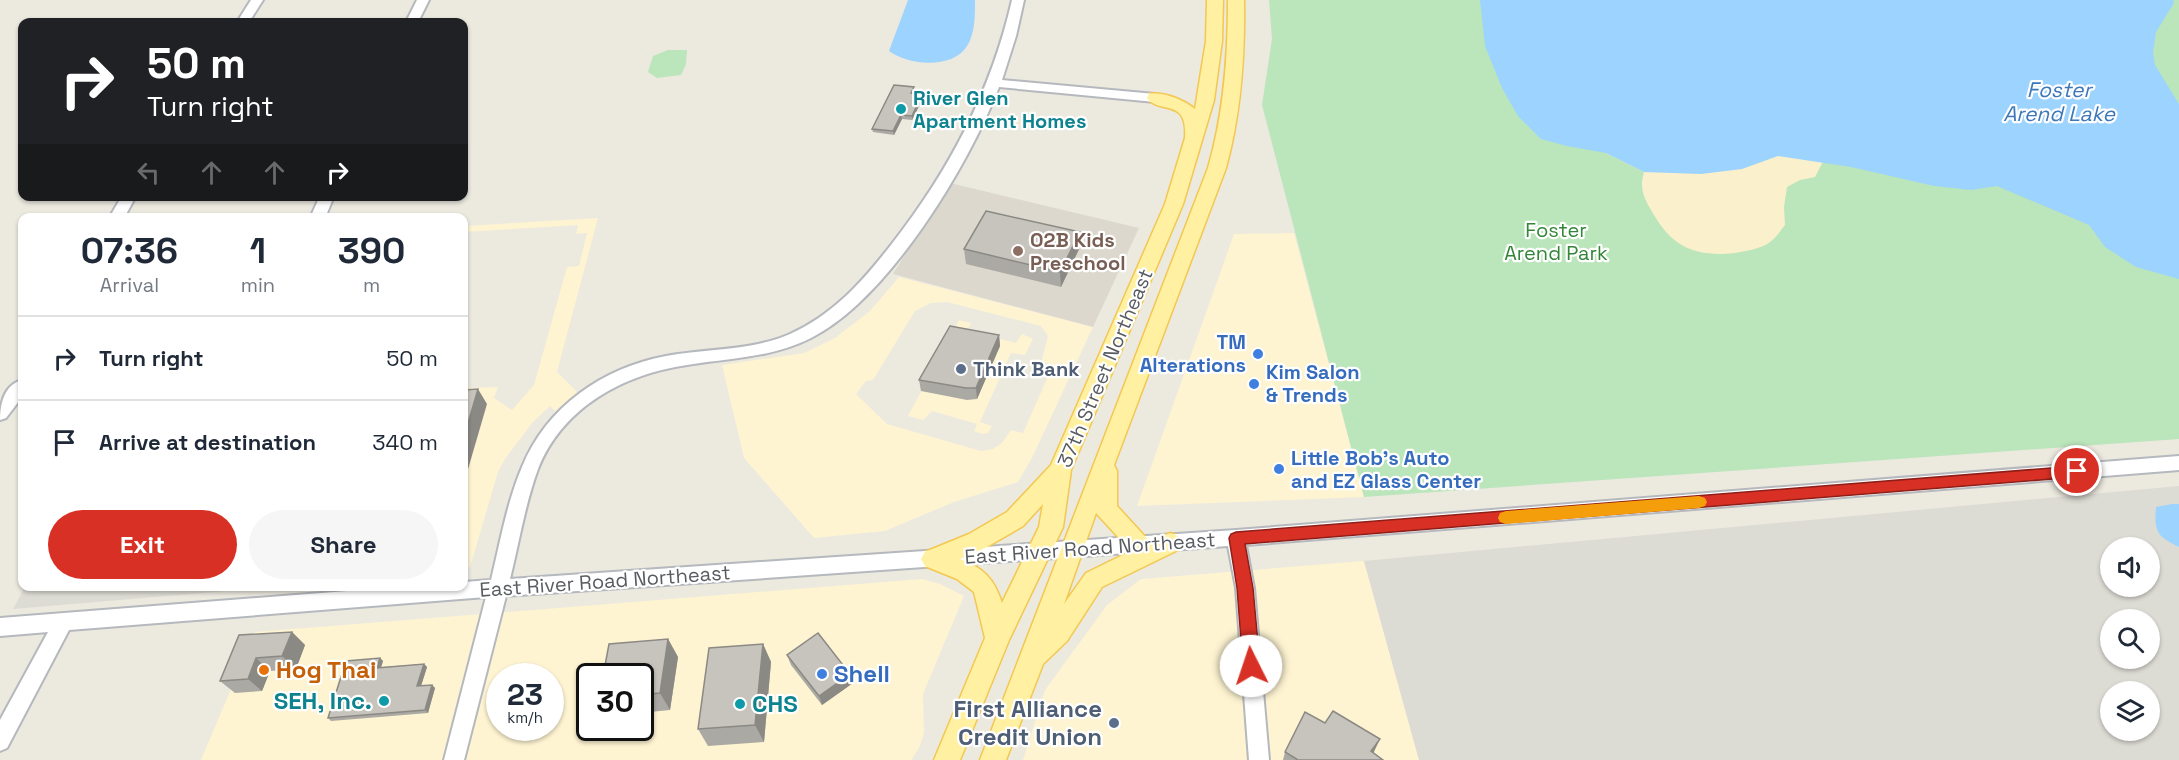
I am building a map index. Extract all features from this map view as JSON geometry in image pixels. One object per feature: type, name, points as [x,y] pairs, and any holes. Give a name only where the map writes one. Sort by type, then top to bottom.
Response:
[{"type":"main road","name":"37th Street Northeast","points":[[947,760],[997,638],[1051,527],[1060,470],[1174,204],[1204,109],[1214,40],[1215,0]]},
{"type":"main road","name":"37th Street Northeast","points":[[993,760],[1226,141],[1236,65],[1236,0]]},
{"type":"main road","points":[[1155,98],[1180,96],[1210,74]]},
{"type":"main road","points":[[1155,98],[1179,104],[1191,114],[1195,130],[1189,160]]},
{"type":"main road","points":[[1107,456],[1106,509],[1139,544]]},
{"type":"main road","points":[[933,559],[977,541],[1015,519],[1060,470]]},
{"type":"main road","points":[[1031,662],[1058,633],[1094,580],[1170,543]]},
{"type":"main road","points":[[933,559],[966,571],[981,580],[986,588],[997,638]]},
{"type":"street","points":[[246,18],[257,0]]},
{"type":"street","points":[[414,18],[423,0]]},
{"type":"street","points":[[454,760],[532,461],[540,445],[566,415],[598,387],[637,368],[687,357],[773,347],[808,333],[840,313],[870,283],[933,199],[969,140],[1006,51],[1017,0]]},
{"type":"street","points":[[994,83],[1155,98]]},
{"type":"street","points":[[0,413],[18,391]]},
{"type":"street","name":"East River Road Northeast","points":[[468,590],[1170,543],[2179,463]]},
{"type":"street","points":[[1236,538],[1245,588],[1259,760]]},
{"type":"street","name":"East River Road Northeast","points":[[0,627],[460,591]]},
{"type":"street","points":[[0,741],[63,622]]},
{"type":"shaded area","name":"O2B Kids Preschool","points":[[950,183],[1139,228],[1093,327],[893,274]]},
{"type":"shaded area","points":[[598,218],[557,372],[578,393],[555,411],[550,406],[532,423],[505,459],[498,472],[470,567],[468,567],[468,388],[498,387],[494,398],[512,410],[534,385],[567,267],[579,266],[587,233],[576,234],[578,225],[468,232],[468,226]]},
{"type":"shaded area","points":[[1294,233],[1364,497],[1137,506],[1234,234]]},
{"type":"shaded area","points":[[899,277],[1093,327],[1032,458],[1018,482],[954,502],[885,531],[814,538],[744,458],[722,365],[804,353],[835,338],[870,311]],"holes":[[[947,302],[1041,326],[1048,336],[1042,359],[1043,362],[1053,365],[1023,433],[1011,430],[1002,443],[993,449],[981,451],[887,424],[856,394],[866,381],[873,380],[915,311],[931,303]]]},
{"type":"shaded area","points":[[959,320],[971,323],[967,330],[1016,343],[1022,334],[1033,339],[1025,355],[1011,353],[980,422],[992,426],[988,433],[982,434],[974,431],[977,424],[932,411],[923,420],[908,416]]},
{"type":"shaded area","points":[[2179,486],[2179,760],[1419,760],[1364,561]]},
{"type":"shaded area","points":[[1364,561],[1419,760],[1023,760],[1045,690],[1107,605],[1141,579]]},
{"type":"shaded area","points":[[922,579],[940,584],[964,596],[923,694],[924,733],[919,748],[911,760],[201,760],[255,632]]},
{"type":"shaded area","points":[[23,591],[227,591],[13,609]]},
{"type":"green space","name":"Foster Arend Park","points":[[1269,0],[2179,0],[2179,439],[1364,497],[1262,105],[1272,39]]},
{"type":"green space","points":[[668,50],[687,50],[686,64],[681,75],[657,78],[648,72],[653,56]]},
{"type":"sand","points":[[1606,153],[1826,156],[1815,177],[1800,180],[1787,187],[1784,207],[1785,225],[1774,238],[1758,248],[1721,254],[1698,251],[1678,243],[1661,226],[1645,199],[1642,189],[1644,172]]},
{"type":"water","points":[[908,0],[975,0],[972,36],[960,54],[941,62],[930,63],[907,60],[889,51]]},
{"type":"water","name":"Foster Arend Lake","points":[[1480,0],[2173,0],[2174,3],[2156,32],[2153,53],[2155,65],[2179,104],[2179,279],[2136,267],[2105,247],[2089,225],[1997,186],[1971,190],[1934,186],[1851,167],[1778,156],[1742,169],[1701,174],[1644,172],[1606,153],[1541,139],[1518,116],[1502,88],[1485,46]]},
{"type":"water","points":[[2179,504],[2179,547],[2162,536],[2156,522],[2156,507]]},
{"type":"building","name":"River Glen Apartment Homes","points":[[894,85],[914,87],[911,93],[922,94],[912,116],[901,115],[893,131],[872,129]]},
{"type":"building","points":[[986,211],[1080,232],[1060,272],[964,249]]},
{"type":"building","name":"Think Bank","points":[[950,326],[999,335],[976,388],[919,380]]},
{"type":"building","points":[[478,389],[468,423],[468,390]]},
{"type":"building","points":[[292,632],[282,656],[256,658],[248,679],[220,681],[239,635]]},
{"type":"building","name":"Shell","points":[[818,633],[850,674],[819,696],[787,655]]},
{"type":"building","points":[[668,639],[660,693],[654,694],[654,663],[605,663],[609,644]]},
{"type":"building","name":"CHS","points":[[763,644],[755,725],[698,729],[709,648]]},
{"type":"building","name":"SEH, Inc.","points":[[380,658],[377,668],[424,664],[417,686],[432,685],[425,710],[328,718],[346,661]]},
{"type":"building","points":[[1333,711],[1380,739],[1371,751],[1383,760],[1298,760],[1285,752],[1305,712],[1325,723]]},
{"type":"slow traffic","points":[[1506,518],[1699,502]]},
{"type":"place","name":"River Glen Apartment Homes","points":[[901,109]]},
{"type":"place","name":"O2B Kids Preschool","points":[[1018,251]]},
{"type":"place","name":"TM Alterations","points":[[1258,354]]},
{"type":"place","name":"Think Bank","points":[[961,369]]},
{"type":"place","name":"Kim Salon & Trends","points":[[1254,384]]},
{"type":"place","name":"Little Bob's Auto and EZ Glass Center","points":[[1279,469]]},
{"type":"place","name":"Hog Thai","points":[[264,670]]},
{"type":"place","name":"Shell","points":[[822,674]]},
{"type":"place","name":"SEH, Inc.","points":[[384,701]]},
{"type":"place","name":"CHS","points":[[740,704]]},
{"type":"place","name":"First Alliance Credit Union","points":[[1114,723]]},
{"type":"route","points":[[1251,666],[1245,588],[1236,538],[2077,471]]}]
